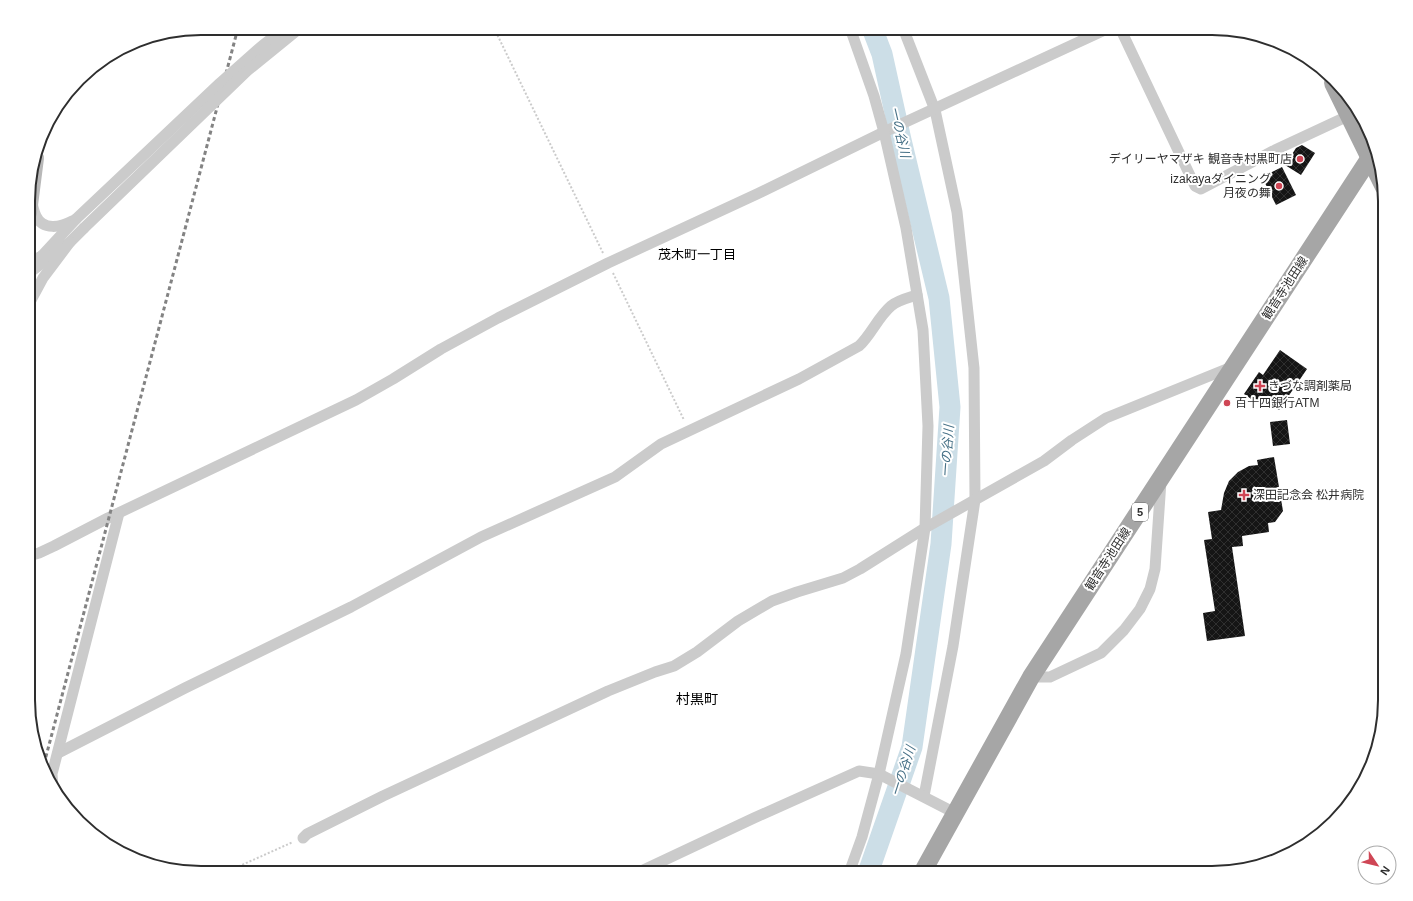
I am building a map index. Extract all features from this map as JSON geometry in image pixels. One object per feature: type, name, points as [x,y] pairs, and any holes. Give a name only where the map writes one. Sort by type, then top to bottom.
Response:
[{"type":"main road","points":[[1336,91],[1348,116],[1370,152]]},
{"type":"main road","name":"観音寺池田線","points":[[926,866],[1031,677],[1371,156]]},
{"type":"street","points":[[35,295],[44,278],[81,224],[220,83],[276,35]]},
{"type":"street","points":[[35,264],[42,256],[81,224],[247,71],[291,35]]},
{"type":"street","points":[[852,35],[874,96],[884,132],[906,228],[923,330],[928,426],[925,528],[906,654],[879,774],[862,837],[852,866]]},
{"type":"street","points":[[906,35],[935,110],[957,212],[974,368],[975,500],[952,646],[924,796]]},
{"type":"street","points":[[35,554],[356,400],[498,318],[608,264],[884,132],[935,110],[1094,35]]},
{"type":"street","points":[[1123,35],[1195,186],[1201,189],[1275,150],[1348,116]]},
{"type":"street","points":[[35,215],[44,224],[56,227],[81,224]]},
{"type":"street","points":[[35,269],[70,242]]},
{"type":"street","points":[[35,258],[42,256]]},
{"type":"street","points":[[58,753],[185,688],[351,607],[481,537],[615,477],[661,444],[799,380],[859,346],[891,307],[900,301],[917,295]]},
{"type":"street","points":[[303,838],[307,834],[383,796],[608,691],[674,666],[697,652],[738,621],[772,602],[797,592],[843,578],[925,528],[1044,461],[1072,440],[1106,418],[1235,366]]},
{"type":"street","points":[[1031,677],[1050,677],[1101,653],[1124,630],[1140,609],[1150,589],[1155,569],[1161,479]]},
{"type":"street","points":[[52,773],[119,513]]},
{"type":"street","points":[[652,866],[859,771],[879,774],[955,813]]},
{"type":"path","points":[[497,35],[689,431]]},
{"type":"path","points":[[239,866],[303,838]]},
{"type":"building","name":"デイリーヤマザキ 観音寺村黒町店","points":[[1302,145],[1315,153],[1301,175],[1285,165],[1296,148]]},
{"type":"building","name":"izakayaダイニング 月夜の舞","points":[[1282,167],[1296,195],[1276,205],[1262,177]]},
{"type":"building","points":[[1280,350],[1307,369],[1279,410],[1261,398],[1257,403],[1244,394],[1259,372],[1263,375]]},
{"type":"building","points":[[1287,420],[1290,444],[1273,446],[1270,422]]},
{"type":"building","points":[[1274,457],[1283,511],[1275,522],[1268,523],[1269,532],[1242,536],[1243,546],[1232,547],[1245,636],[1207,641],[1203,613],[1215,611],[1204,540],[1212,539],[1208,512],[1221,510],[1224,493],[1229,481],[1238,472],[1249,466],[1258,465],[1257,460]]},
{"type":"waterway","name":"一の谷川","points":[[870,866],[912,747],[941,544],[950,407],[939,298],[882,54],[875,35]]},
{"type":"railway","points":[[46,757],[236,35]]},
{"type":"place","name":"デイリーヤマザキ 観音寺村黒町店","points":[[1300,159]]},
{"type":"place","name":"izakayaダイニング 月夜の舞","points":[[1279,186]]},
{"type":"place","name":"きづな調剤薬局","points":[[1260,386]]},
{"type":"place","name":"百十四銀行ATM","points":[[1227,403]]},
{"type":"place","name":"深田記念会 松井病院","points":[[1244,495]]},
{"type":"district","name":"茂木町一丁目","points":[[697,254]]},
{"type":"district","name":"村黒町","points":[[697,699]]}]
